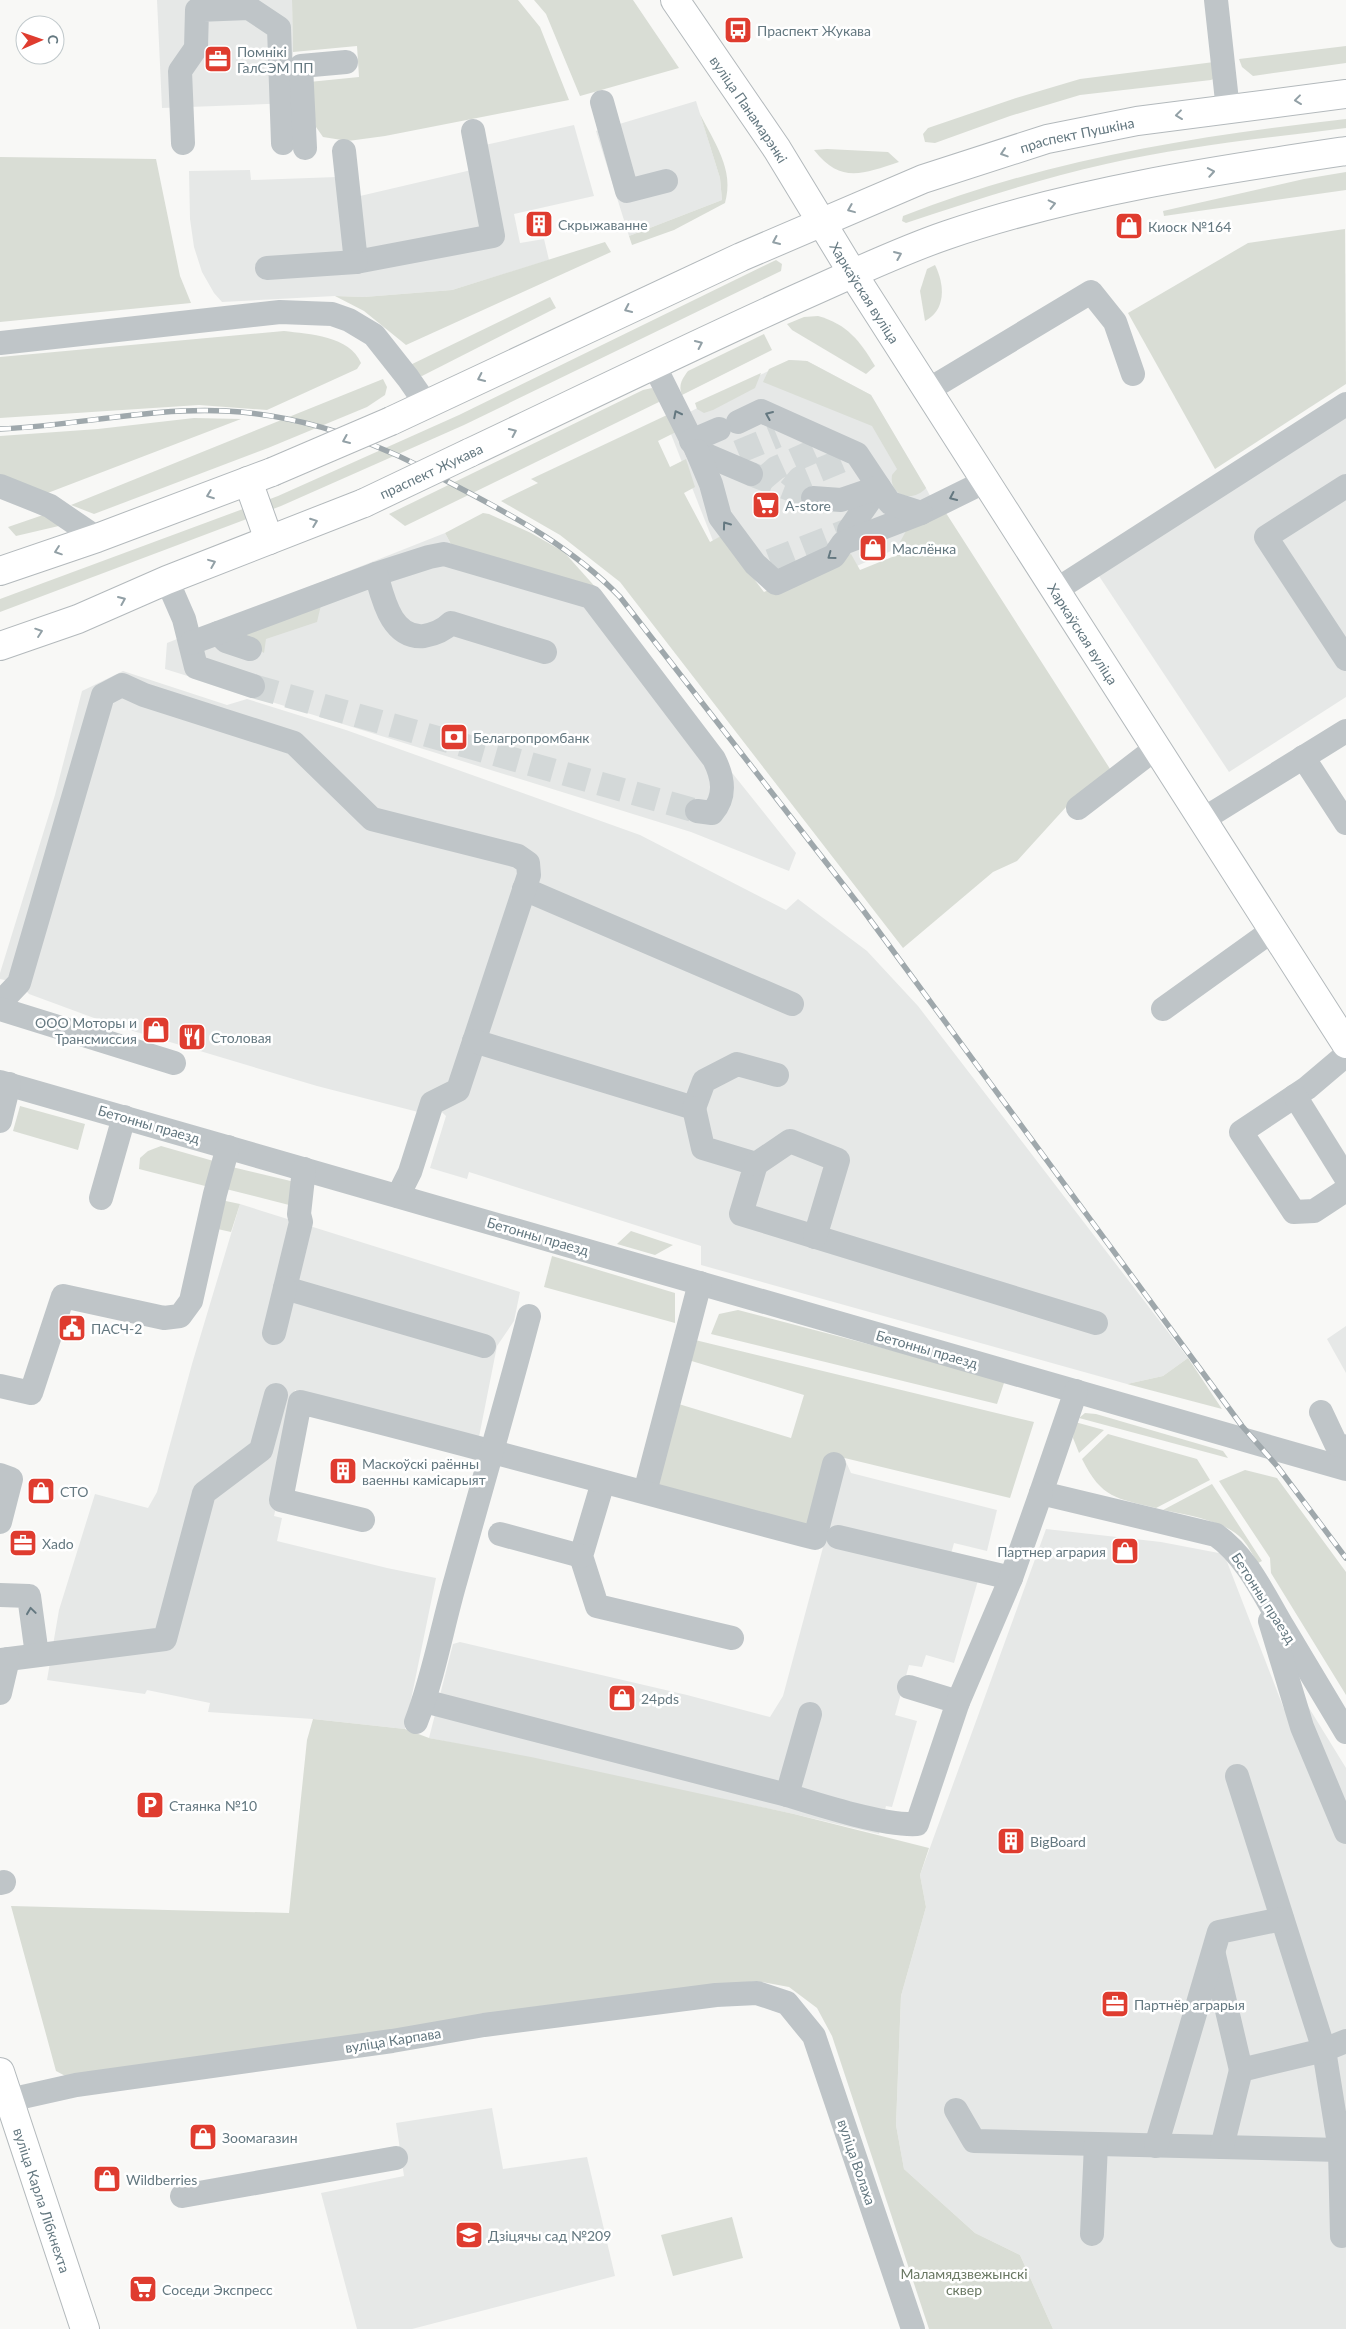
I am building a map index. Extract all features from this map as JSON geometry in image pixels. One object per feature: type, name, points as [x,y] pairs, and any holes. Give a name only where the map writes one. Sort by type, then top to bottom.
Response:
[{"type":"main road","name":"вуліца Панамарэнкі","points":[[675,0],[777,149],[820,222]]},
{"type":"main road","name":"праспект Пушкіна","points":[[820,222],[923,180],[1047,139],[1137,121],[1346,94]]},
{"type":"main road","points":[[853,274],[944,236],[1041,207],[1189,176],[1346,152]]},
{"type":"main road","name":"Харкаўская вуліца","points":[[820,222],[1346,1044]]},
{"type":"main road","points":[[0,571],[97,538],[260,476],[391,422],[741,257],[820,222]]},
{"type":"main road","name":"праспект Жукава","points":[[0,646],[78,619],[167,580],[364,503],[654,365],[853,274]]},
{"type":"main road","points":[[260,476],[269,540]]},
{"type":"main road","name":"вуліца Карла Лібкнехта","points":[[0,2072],[5,2102],[85,2329]]},
{"type":"street","points":[[1216,0],[1228,110]]},
{"type":"street","points":[[183,143],[180,71],[196,48],[197,10],[249,8],[279,28],[294,145],[301,66],[346,62]]},
{"type":"street","points":[[602,102],[627,191],[666,181]]},
{"type":"street","points":[[267,268],[356,262],[493,236],[473,131]]},
{"type":"street","points":[[344,151],[356,262]]},
{"type":"street","points":[[928,390],[1091,292],[1115,322],[1133,374]]},
{"type":"street","points":[[0,343],[280,312],[332,314],[349,320],[374,335],[426,404]]},
{"type":"street","points":[[654,365],[711,484],[720,517],[762,563],[776,583],[834,556],[843,543],[921,513],[986,481]]},
{"type":"street","points":[[1056,590],[1346,404]]},
{"type":"street","points":[[694,446],[728,425],[761,411],[787,431],[836,452],[880,486],[890,503],[921,513]]},
{"type":"street","points":[[694,446],[733,458],[751,474]]},
{"type":"street","points":[[0,486],[50,506],[97,538]]},
{"type":"street","points":[[813,498],[841,500],[880,486]]},
{"type":"street","points":[[849,530],[880,486]]},
{"type":"street","points":[[1346,486],[1266,537],[1346,659]]},
{"type":"street","points":[[891,541],[921,513]]},
{"type":"street","points":[[191,642],[376,574],[429,556],[444,554],[591,598],[714,758],[722,774],[723,784],[719,805],[712,813],[697,810]]},
{"type":"street","points":[[376,574],[393,622],[404,632],[412,635],[429,635],[438,633],[451,623],[545,652]]},
{"type":"street","points":[[167,580],[184,619],[196,667],[253,686]]},
{"type":"street","points":[[218,633],[226,641],[250,649]]},
{"type":"street","points":[[0,1003],[19,983],[103,695],[122,685],[144,695],[294,743],[372,819],[518,856],[528,863],[529,875],[458,1090],[432,1103],[410,1172],[398,1196]]},
{"type":"street","points":[[1202,820],[1346,731]]},
{"type":"street","points":[[1078,808],[1156,748]]},
{"type":"street","points":[[1303,757],[1346,823]]},
{"type":"street","points":[[524,890],[792,1004]]},
{"type":"street","points":[[1163,1010],[1273,930]]},
{"type":"street","points":[[0,1009],[174,1063]]},
{"type":"street","points":[[474,1041],[694,1108]]},
{"type":"street","points":[[1346,1055],[1295,1096],[1241,1132],[1294,1212],[1314,1211],[1346,1190]]},
{"type":"street","points":[[756,1164],[702,1148],[694,1108],[704,1080],[737,1064],[777,1076]]},
{"type":"street","points":[[0,1121],[5,1083]]},
{"type":"street","name":"Бетонны праезд","points":[[5,1083],[1346,1469]]},
{"type":"street","points":[[1295,1096],[1346,1178]]},
{"type":"street","points":[[101,1198],[124,1117]]},
{"type":"street","points":[[815,1237],[838,1160],[790,1141],[756,1164],[741,1214],[815,1237],[1096,1324]]},
{"type":"street","points":[[0,1386],[31,1393],[63,1296],[164,1318],[180,1316],[191,1301],[215,1194],[228,1147]]},
{"type":"street","points":[[274,1333],[300,1222],[299,1214],[304,1169]]},
{"type":"street","points":[[645,1492],[700,1283]]},
{"type":"street","points":[[285,1288],[484,1346]]},
{"type":"street","points":[[529,1316],[494,1451],[455,1581],[420,1711],[786,1795],[906,1825],[917,1824],[958,1702],[1011,1578],[1076,1391]]},
{"type":"street","points":[[0,1693],[4,1659],[165,1639],[204,1493],[261,1450],[276,1395]]},
{"type":"street","points":[[363,1520],[281,1500],[300,1402],[494,1451],[815,1538],[834,1464]]},
{"type":"street","points":[[1321,1412],[1336,1444],[1346,1447]]},
{"type":"street","points":[[0,1475],[11,1478],[0,1522]]},
{"type":"street","points":[[603,1482],[581,1556],[597,1606],[732,1638]]},
{"type":"street","name":"Бетонны праезд","points":[[1041,1493],[1062,1496],[1216,1536],[1230,1545],[1242,1558],[1346,1732]]},
{"type":"street","points":[[500,1534],[581,1556]]},
{"type":"street","points":[[838,1537],[1011,1578]]},
{"type":"street","points":[[1260,1588],[1302,1727],[1346,1832]]},
{"type":"street","points":[[0,1595],[29,1596],[37,1655]]},
{"type":"street","points":[[909,1687],[958,1702]]},
{"type":"street","points":[[786,1795],[810,1714]]},
{"type":"street","points":[[1237,1776],[1324,2050],[1343,2149],[1342,2236],[1346,2234]]},
{"type":"street","points":[[1156,2146],[1219,1932],[1282,1919]]},
{"type":"street","points":[[1214,1953],[1241,2070],[1222,2148]]},
{"type":"street","name":"вуліца Карпава","points":[[5,2102],[76,2085],[392,2041],[484,2025],[689,1998],[757,1993],[787,2003]]},
{"type":"street","name":"вуліца Волаха","points":[[787,2003],[814,2036],[913,2329]]},
{"type":"street","points":[[1241,2070],[1324,2050],[1346,2040]]},
{"type":"street","points":[[956,2110],[974,2141],[1222,2148],[1343,2149]]},
{"type":"street","points":[[1092,2234],[1096,2144]]},
{"type":"street","points":[[182,2196],[396,2158]]},
{"type":"shaded area","points":[[157,0],[292,0],[294,103],[162,108]]},
{"type":"shaded area","points":[[696,101],[720,178],[722,200],[629,236],[596,131]]},
{"type":"shaded area","points":[[574,125],[594,196],[514,214],[520,243],[544,239],[549,260],[452,290],[364,297],[335,296],[222,302],[214,293],[202,272],[194,247],[190,219],[189,171],[250,170],[251,180],[337,177],[360,196],[480,168],[485,145]]},
{"type":"shaded area","points":[[789,360],[807,361],[871,395],[926,488],[946,527],[779,600],[715,546],[667,424]]},
{"type":"shaded area","points":[[1346,396],[1346,697],[1229,772],[1087,558]]},
{"type":"shaded area","points":[[445,533],[453,548],[598,590],[733,774],[796,853],[789,871],[691,832],[165,669],[167,643]]},
{"type":"shaded area","points":[[123,671],[227,705],[247,699],[346,730],[640,835],[786,910],[798,899],[867,951],[918,1006],[1188,1358],[1163,1376],[1127,1384],[701,1265],[701,1246],[469,1172],[467,1179],[430,1168],[446,1116],[432,1103],[422,1113],[317,1086],[113,1025],[29,994],[19,983],[0,979],[0,973],[55,795],[82,691]]},
{"type":"shaded area","points":[[240,1204],[520,1292],[514,1321],[497,1346],[479,1437],[295,1390],[281,1452],[286,1463],[274,1516],[282,1518],[277,1541],[436,1578],[405,1729],[313,1719],[208,1712],[210,1703],[147,1690],[145,1694],[47,1680],[59,1610],[95,1494],[148,1508],[157,1492],[192,1364]]},
{"type":"shaded area","points":[[1346,1326],[1346,1373],[1327,1339]]},
{"type":"shaded area","points":[[846,1462],[851,1473],[997,1510],[987,1551],[954,1543],[947,1568],[979,1577],[954,1663],[926,1655],[922,1667],[909,1665],[895,1715],[917,1721],[892,1807],[886,1806],[879,1834],[794,1814],[429,1738],[453,1644],[460,1642],[687,1695],[770,1717],[783,1696]]},
{"type":"shaded area","points":[[1046,1529],[1161,1542],[1224,1554],[1284,1709],[1306,1703],[1346,1768],[1346,2329],[1053,2329],[1020,2255],[975,2233],[904,2169],[896,2125],[901,1996],[926,1907],[920,1875]]},
{"type":"shaded area","name":"Дзіцячы сад №209","points":[[492,2108],[503,2169],[587,2157],[615,2276],[412,2329],[357,2329],[321,2193],[404,2176],[396,2123]]},
{"type":"green space","points":[[292,0],[518,0],[540,27],[569,100],[385,136],[348,141],[323,137],[316,127],[309,82],[359,77],[357,46],[293,52]]},
{"type":"green space","points":[[534,0],[633,0],[679,68],[580,96],[546,14]]},
{"type":"green space","points":[[1346,46],[1346,63],[1253,76],[1242,67],[1239,59]]},
{"type":"green space","points":[[1222,61],[1218,77],[1211,80],[1080,95],[1010,116],[935,143],[925,142],[923,134],[928,128],[1016,98],[1080,79]]},
{"type":"green space","points":[[700,114],[722,157],[727,179],[725,203],[674,230],[632,245],[629,236],[722,200],[720,178]]},
{"type":"green space","points":[[1346,119],[1346,128],[1196,147],[1106,164],[1031,183],[906,223],[902,221],[903,216],[957,196],[1066,165],[1177,142]]},
{"type":"green space","points":[[814,150],[888,152],[899,162],[863,172],[843,172],[833,168]]},
{"type":"green space","points":[[0,157],[156,159],[180,276],[191,303],[0,322]]},
{"type":"green space","points":[[1346,172],[1346,190],[1164,216],[1163,211],[1304,179]]},
{"type":"green space","points":[[1345,229],[1346,384],[1215,469],[1128,313],[1248,243]]},
{"type":"green space","points":[[605,242],[611,252],[406,345],[364,311],[335,296],[364,297],[452,290]]},
{"type":"green space","points":[[776,260],[782,264],[781,271],[464,425],[281,506],[0,612],[0,599],[278,496],[459,415]]},
{"type":"green space","points":[[935,265],[941,281],[942,296],[937,310],[925,321],[920,291],[927,269]]},
{"type":"green space","points":[[550,297],[556,308],[422,376],[415,375],[406,367]]},
{"type":"green space","points":[[818,316],[837,324],[852,335],[875,366],[866,374],[792,330],[787,324],[804,317]]},
{"type":"green space","points":[[284,331],[316,335],[338,342],[356,354],[361,363],[357,369],[267,410],[199,405],[0,418],[0,357]]},
{"type":"green space","points":[[764,334],[772,350],[682,395],[681,382],[688,371]]},
{"type":"green space","points":[[789,360],[807,361],[871,395],[926,488],[921,493],[909,496],[903,495],[894,488],[892,475],[897,469],[872,426],[763,382],[769,369]]},
{"type":"green space","points":[[761,373],[755,388],[713,410],[704,413],[697,409],[695,403]]},
{"type":"green space","points":[[383,379],[387,387],[385,395],[367,407],[268,448],[94,514],[71,505]]},
{"type":"green space","points":[[652,388],[663,400],[405,526],[389,514],[643,390]]},
{"type":"green space","points":[[667,415],[676,432],[658,441],[670,467],[686,459],[695,487],[684,493],[710,542],[721,536],[764,592],[851,554],[860,570],[902,553],[900,542],[906,531],[946,513],[1112,772],[1076,796],[1017,861],[993,872],[903,948],[620,582],[560,535],[501,501],[538,483],[531,479]]},
{"type":"green space","points":[[194,418],[241,419],[45,494],[0,476],[0,436],[98,429]]},
{"type":"green space","points":[[483,513],[531,533],[564,552],[598,590],[453,548],[445,533]]},
{"type":"green space","points":[[46,514],[63,525],[16,536],[8,527]]},
{"type":"green space","points":[[321,605],[317,622],[266,639],[264,653],[246,641],[245,628]]},
{"type":"green space","points":[[20,1106],[85,1124],[78,1150],[13,1131]]},
{"type":"green space","points":[[161,1146],[217,1162],[209,1187],[139,1169],[140,1158],[148,1151]]},
{"type":"green space","points":[[232,1167],[299,1183],[293,1206],[222,1188]]},
{"type":"green space","points":[[221,1200],[240,1204],[231,1232],[213,1228]]},
{"type":"green space","points":[[631,1231],[673,1245],[655,1255],[617,1244]]},
{"type":"green space","points":[[552,1256],[675,1293],[675,1323],[544,1287]]},
{"type":"green space","points":[[738,1310],[1005,1380],[997,1404],[711,1334],[719,1314]]},
{"type":"green space","points":[[691,1339],[1034,1422],[1010,1498],[828,1454],[806,1529],[652,1490],[672,1402],[791,1438],[804,1395],[685,1359]]},
{"type":"green space","points":[[1188,1358],[1222,1409],[1127,1384],[1163,1376]]},
{"type":"green space","points":[[1085,1413],[1096,1414],[1223,1451],[1228,1458],[1079,1418]]},
{"type":"green space","points":[[1075,1422],[1104,1430],[1079,1453],[1073,1438]]},
{"type":"green space","points":[[1108,1434],[1197,1459],[1210,1480],[1156,1508],[1120,1499],[1096,1482],[1082,1459]]},
{"type":"green space","points":[[1245,1470],[1277,1478],[1346,1572],[1346,1695],[1271,1573],[1270,1558],[1219,1481]]},
{"type":"green space","points":[[1212,1484],[1262,1561],[1258,1563],[1243,1540],[1227,1528],[1217,1523],[1163,1510]]},
{"type":"green space","name":"Маламядзвежынскі сквер","points":[[313,1719],[405,1729],[429,1738],[531,1757],[794,1814],[929,1848],[920,1875],[926,1907],[901,1996],[896,2125],[904,2169],[975,2233],[1020,2255],[1053,2329],[929,2329],[832,2036],[817,2008],[789,1987],[756,1981],[69,2078],[56,2071],[11,1906],[289,1913],[307,1740]]},
{"type":"green space","points":[[732,2217],[743,2258],[673,2276],[661,2235]]},
{"type":"tunnel","points":[[738,452],[777,436]]},
{"type":"tunnel","points":[[763,479],[776,468],[814,451]]},
{"type":"tunnel","points":[[790,490],[800,478],[841,461]]},
{"type":"tunnel","points":[[751,474],[813,498]]},
{"type":"tunnel","points":[[770,561],[849,530]]},
{"type":"tunnel","points":[[253,686],[697,811]]},
{"type":"railway","points":[[0,429],[169,412],[226,411],[288,419],[329,429],[396,455],[523,523],[584,564],[620,597],[863,910],[1242,1426],[1277,1466],[1346,1558]]},
{"type":"place","name":"Праспект Жукава","points":[[738,30]]},
{"type":"place","name":"Помнікі ГалСЭМ ПП","points":[[218,59]]},
{"type":"place","name":"Скрыжаванне","points":[[539,224]]},
{"type":"place","name":"Киоск №164","points":[[1129,226]]},
{"type":"place","name":"А-store","points":[[766,505]]},
{"type":"place","name":"Маслёнка","points":[[873,548]]},
{"type":"place","name":"Белагропромбанк","points":[[454,737]]},
{"type":"place","name":"ООО Моторы и Трансмиссия","points":[[156,1030]]},
{"type":"place","name":"Столовая","points":[[192,1037]]},
{"type":"place","name":"ПАСЧ-2","points":[[72,1328]]},
{"type":"place","name":"Маскоўскі раённы ваенны камісарыят","points":[[343,1471]]},
{"type":"place","name":"СТО","points":[[41,1491]]},
{"type":"place","name":"Xado","points":[[23,1543]]},
{"type":"place","name":"Партнер агрария","points":[[1125,1551]]},
{"type":"place","name":"24pds","points":[[622,1698]]},
{"type":"place","name":"Стаянка №10","points":[[150,1805]]},
{"type":"place","name":"BigBoard","points":[[1011,1841]]},
{"type":"place","name":"Партнёр аграрыя","points":[[1115,2004]]},
{"type":"place","name":"Зоомагазин","points":[[203,2137]]},
{"type":"place","name":"Wildberries","points":[[107,2179]]},
{"type":"place","name":"Дзіцячы сад №209","points":[[469,2235]]},
{"type":"place","name":"Соседи Экспресс","points":[[143,2289]]}]
